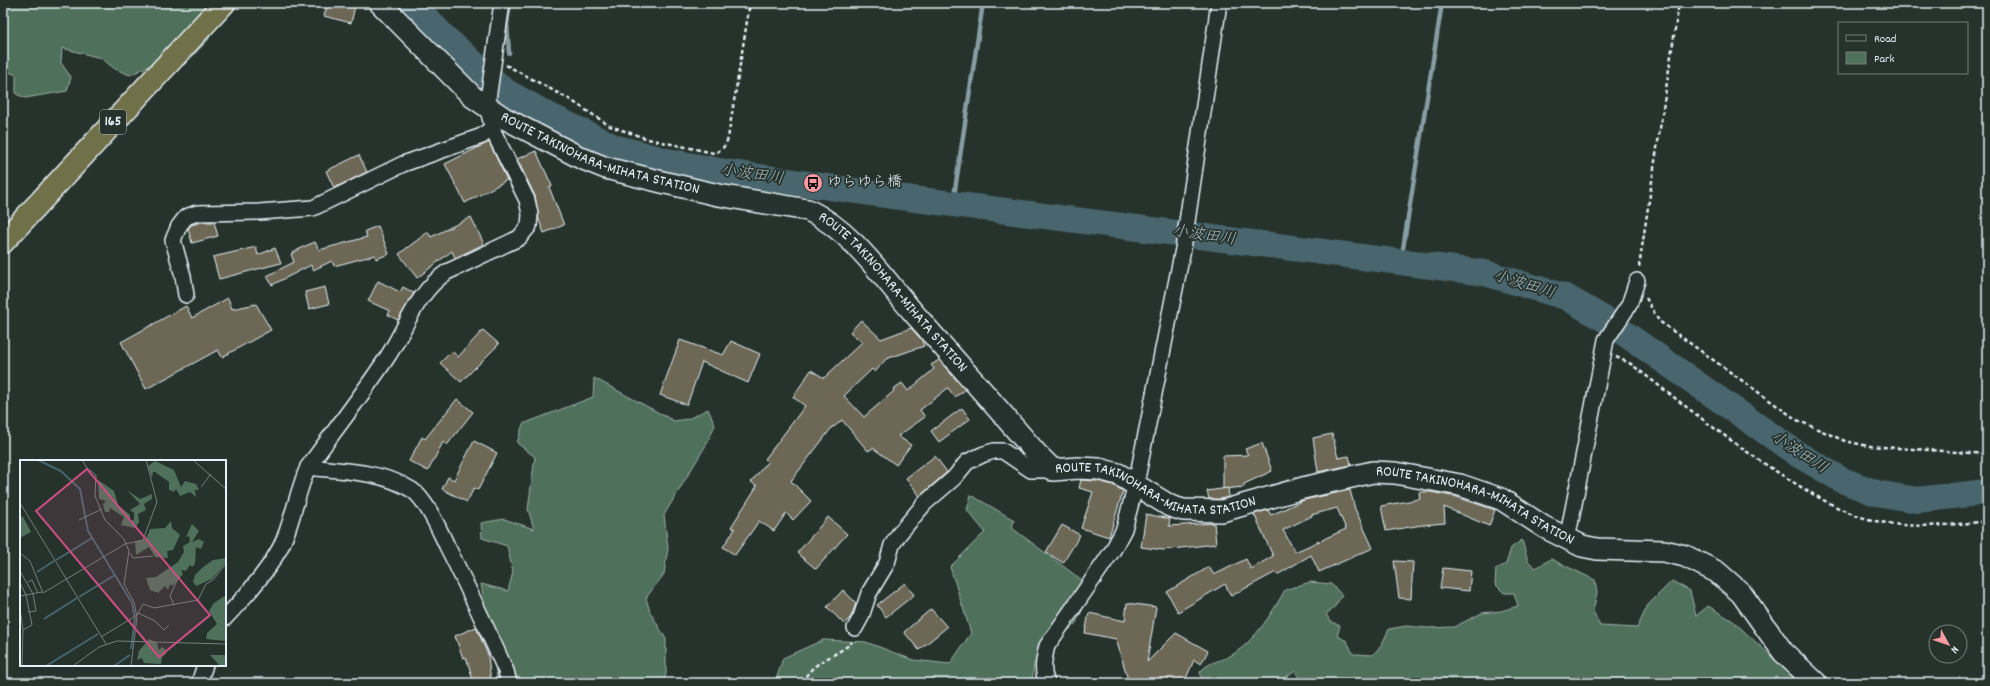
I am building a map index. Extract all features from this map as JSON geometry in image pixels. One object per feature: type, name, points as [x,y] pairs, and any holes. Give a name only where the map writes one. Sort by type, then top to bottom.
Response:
[{"type":"highway","name":"165","points":[[3,242],[224,3]]},
{"type":"main road","name":"ROUTE TAKINOHARA-MIHATA STATION","points":[[380,3],[473,97],[488,98],[504,118],[567,150],[606,168],[718,195],[808,210],[820,216],[848,238],[877,268],[1036,453],[1053,470],[1078,468],[1099,469],[1118,474],[1170,506],[1183,510],[1222,511],[1349,476],[1373,472],[1395,473],[1460,485],[1501,499],[1567,540],[1582,546],[1597,549],[1664,551],[1685,556],[1716,572],[1741,593],[1783,652],[1816,683]]},
{"type":"street","points":[[226,617],[272,562],[285,539],[308,467],[366,388],[394,346],[416,304],[436,279],[447,272],[519,238],[529,226],[530,214],[527,200],[493,127],[488,98],[502,3]]},
{"type":"street","points":[[1047,683],[1044,677],[1043,662],[1047,646],[1113,550],[1124,529],[1136,484],[1183,249],[1186,218],[1219,3]]},
{"type":"street","points":[[186,295],[183,276],[173,240],[178,226],[186,217],[197,213],[259,212],[313,208],[403,164],[482,136],[493,127]]},
{"type":"street","points":[[1567,540],[1606,346],[1629,305],[1637,281]]},
{"type":"street","points":[[855,628],[861,617],[869,593],[886,563],[892,545],[899,534],[925,503],[954,478],[967,462],[984,454],[994,451],[1003,451],[1031,470],[1053,470]]},
{"type":"street","points":[[308,467],[380,476],[412,490],[420,498],[440,532],[506,671],[509,683]]},
{"type":"street","points":[[199,683],[205,666]]},
{"type":"path","points":[[493,61],[569,99],[610,126],[648,139],[714,153],[721,151],[726,146],[728,138],[750,3]]},
{"type":"path","points":[[1679,3],[1637,281],[1659,321],[1798,420],[1815,429],[1845,441],[1868,446],[1987,454]]},
{"type":"path","points":[[1606,346],[1715,428],[1774,470],[1818,497],[1860,517],[1898,524],[1935,527],[1987,521]]},
{"type":"path","points":[[803,683],[805,677],[813,667],[851,643],[855,628]]},
{"type":"green space","points":[[3,3],[206,3],[217,22],[208,40],[184,65],[155,63],[130,75],[115,69],[101,58],[62,48],[61,63],[71,77],[67,91],[25,98],[16,94],[16,75],[9,72],[3,76]]},
{"type":"green space","points":[[594,378],[674,421],[688,419],[708,409],[715,425],[706,445],[664,515],[668,548],[664,574],[646,598],[650,612],[666,639],[666,674],[663,683],[498,683],[481,584],[508,591],[513,572],[507,546],[482,538],[481,523],[504,519],[534,529],[528,509],[535,457],[517,443],[523,424],[593,397]]},
{"type":"green space","points":[[971,495],[1014,520],[1012,528],[1083,581],[1087,600],[1076,623],[1034,663],[1032,683],[775,683],[783,658],[823,640],[866,642],[913,660],[950,664],[971,633],[950,567],[985,532],[967,510]]},
{"type":"green space","points":[[1522,540],[1528,561],[1536,568],[1551,559],[1595,580],[1597,593],[1593,611],[1600,626],[1637,628],[1648,605],[1672,581],[1690,591],[1696,616],[1708,606],[1733,621],[1800,683],[1302,683],[1295,671],[1277,683],[1214,683],[1215,681],[1202,683],[1200,672],[1208,665],[1230,656],[1243,647],[1257,633],[1285,590],[1310,582],[1331,584],[1342,595],[1334,608],[1326,614],[1330,621],[1340,626],[1337,636],[1347,641],[1353,654],[1373,655],[1382,644],[1389,629],[1406,626],[1427,628],[1454,627],[1482,613],[1501,611],[1518,606],[1514,593],[1504,593],[1495,584],[1496,569],[1506,564],[1511,548]]},
{"type":"building","points":[[328,3],[342,3],[355,6],[351,23],[324,16]]},
{"type":"building","points":[[489,142],[507,180],[465,203],[445,164]]},
{"type":"building","points":[[536,151],[552,186],[549,187],[564,225],[544,233],[539,220],[535,196],[517,159]]},
{"type":"building","points":[[359,155],[367,172],[334,188],[326,171]]},
{"type":"building","points":[[471,217],[484,244],[455,258],[452,251],[417,278],[399,254],[428,232],[431,237]]},
{"type":"building","points":[[202,222],[214,222],[218,236],[192,243],[188,229],[191,225]]},
{"type":"building","points":[[378,226],[389,254],[376,259],[375,255],[334,266],[332,261],[313,270],[311,265],[272,285],[267,276],[294,262],[291,254],[303,247],[315,242],[319,250],[367,237],[365,231]]},
{"type":"building","points":[[256,247],[258,255],[275,248],[281,263],[219,279],[213,257]]},
{"type":"building","points":[[378,281],[400,292],[403,287],[414,293],[398,320],[388,315],[390,311],[368,301]]},
{"type":"building","points":[[325,287],[329,304],[309,309],[305,292]]},
{"type":"building","points":[[228,298],[232,309],[256,304],[271,330],[222,357],[218,350],[146,389],[121,342],[186,306],[192,318]]},
{"type":"building","points":[[861,320],[881,339],[911,328],[922,340],[924,346],[886,359],[875,372],[872,369],[844,396],[864,417],[894,391],[893,389],[902,383],[908,391],[934,369],[931,365],[939,360],[965,390],[955,397],[948,388],[920,410],[925,417],[898,436],[911,445],[896,465],[873,448],[868,451],[842,420],[834,427],[833,426],[791,481],[811,501],[793,520],[786,513],[774,531],[759,521],[735,555],[723,547],[735,529],[731,527],[757,486],[751,482],[768,461],[765,459],[805,406],[793,397],[811,370],[824,378],[862,342],[850,332]]},
{"type":"building","points":[[483,330],[499,344],[461,382],[440,363],[452,351],[458,357]]},
{"type":"building","points":[[680,340],[723,355],[731,341],[760,354],[748,383],[702,362],[687,405],[660,395]]},
{"type":"building","points":[[457,399],[473,412],[447,445],[443,442],[428,471],[409,461],[422,437],[425,439]]},
{"type":"building","points":[[962,408],[970,419],[939,442],[931,431]]},
{"type":"building","points":[[1332,434],[1338,458],[1349,456],[1351,465],[1318,472],[1313,438]]},
{"type":"building","points":[[474,441],[497,453],[478,490],[474,488],[467,502],[442,489],[448,477],[454,480]]},
{"type":"building","points":[[1262,443],[1272,471],[1244,484],[1244,487],[1223,489],[1223,456],[1248,455],[1245,449]]},
{"type":"building","points":[[935,456],[947,472],[920,496],[906,478]]},
{"type":"building","points":[[1081,480],[1097,481],[1113,485],[1123,491],[1109,537],[1081,528],[1093,492],[1079,488]]},
{"type":"building","points":[[1228,488],[1229,497],[1209,499],[1207,491]]},
{"type":"building","points":[[1350,490],[1355,509],[1373,548],[1319,572],[1311,555],[1277,575],[1276,572],[1231,596],[1225,584],[1178,612],[1167,592],[1209,567],[1214,575],[1246,559],[1251,569],[1273,556],[1254,514],[1268,510],[1271,515],[1304,500]],"holes":[[[1337,508],[1346,529],[1295,552],[1283,530],[1312,516],[1311,515]]]},
{"type":"building","points":[[1419,492],[1430,492],[1457,497],[1495,510],[1489,526],[1444,507],[1445,523],[1386,531],[1381,506],[1420,499]]},
{"type":"building","points":[[1146,514],[1170,519],[1169,526],[1214,523],[1216,544],[1163,550],[1141,547]]},
{"type":"building","points":[[828,517],[847,534],[816,569],[797,553]]},
{"type":"building","points":[[1062,525],[1080,535],[1063,563],[1046,552]]},
{"type":"building","points":[[1394,561],[1413,562],[1411,599],[1399,598]]},
{"type":"building","points":[[1443,568],[1471,571],[1469,591],[1440,588]]},
{"type":"building","points":[[905,583],[914,595],[886,617],[877,605]]},
{"type":"building","points":[[843,590],[856,603],[851,617],[844,624],[827,607]]},
{"type":"building","points":[[1127,603],[1156,607],[1147,662],[1176,633],[1208,651],[1201,664],[1194,660],[1184,683],[1123,683],[1127,676],[1116,639],[1085,633],[1089,613],[1125,621]]},
{"type":"building","points":[[931,609],[947,627],[919,650],[904,632]]},
{"type":"building","points":[[476,627],[488,655],[491,683],[474,683],[466,657],[463,658],[455,636]]},
{"type":"waterway","name":"小波田川","points":[[412,3],[443,36],[505,91],[548,115],[614,147],[667,161],[725,172],[891,196],[1485,273],[1566,297],[1604,319],[1799,455],[1842,480],[1876,493],[1917,500],[1987,492]]},
{"type":"waterway","points":[[509,53],[507,24],[510,3]]},
{"type":"waterway","points":[[953,203],[983,3]]},
{"type":"waterway","points":[[1401,261],[1442,3]]},
{"type":"place","name":"ゆらゆら橋","points":[[813,183]]}]
